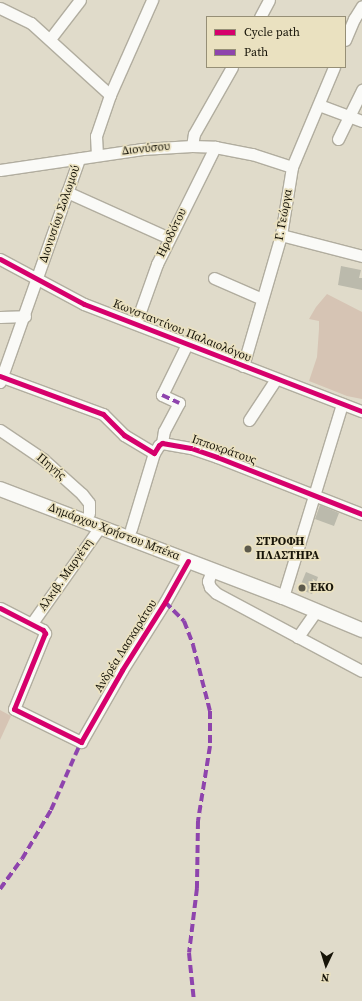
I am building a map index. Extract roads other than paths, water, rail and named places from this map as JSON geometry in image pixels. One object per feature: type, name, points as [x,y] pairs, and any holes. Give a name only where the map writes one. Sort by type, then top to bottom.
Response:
[{"type":"main road","name":"Δημάρχου Χρήστου Μπέκα","points":[[0,479],[131,529],[284,593],[316,611],[362,630]]},
{"type":"main road","name":"Δημάρχου Χρήστου Μπέκα","points":[[0,488],[212,570],[362,620]]},
{"type":"street","points":[[50,39],[80,0]]},
{"type":"street","points":[[98,154],[96,136],[110,95],[152,0]]},
{"type":"street","points":[[261,16],[269,0]]},
{"type":"street","points":[[346,38],[354,18],[362,6]]},
{"type":"street","points":[[1,9],[31,23],[110,95]]},
{"type":"street","points":[[192,146],[194,134],[231,68]]},
{"type":"street","name":"Γ. Γεώργα","points":[[243,366],[281,235],[292,167],[334,68]]},
{"type":"street","points":[[338,139],[348,115],[362,90]]},
{"type":"street","points":[[319,105],[362,121]]},
{"type":"street","name":"Διονύσου","points":[[0,170],[79,159],[98,154],[168,146],[215,146],[252,154],[292,167]]},
{"type":"street","name":"Ηροδότου","points":[[136,323],[157,264],[215,146]]},
{"type":"street","name":"Διονυσίου Σολωμού","points":[[1,378],[25,316],[79,159]]},
{"type":"street","points":[[67,192],[169,238]]},
{"type":"street","points":[[281,235],[362,256]]},
{"type":"street","name":"Κωνσταντίνου Παλαιολόγου","points":[[0,259],[84,304],[362,412]]},
{"type":"street","points":[[214,278],[262,299]]},
{"type":"street","points":[[0,317],[25,316]]},
{"type":"street","points":[[131,529],[154,453],[162,443],[164,431],[179,403],[162,395],[187,344]]},
{"type":"street","points":[[1,378],[103,414],[124,435],[154,453]]},
{"type":"street","points":[[249,420],[276,379]]},
{"type":"street","points":[[284,593],[342,404]]},
{"type":"street","name":"Πηγής","points":[[0,430],[44,459],[82,494],[89,503],[88,513]]},
{"type":"street","name":"Ιπποκράτους","points":[[162,443],[204,452],[362,514]]},
{"type":"street","name":"Αλκιβ. Μαργέτη","points":[[32,623],[100,527]]},
{"type":"street","name":"Ανδρέα Λασκαράτου","points":[[32,623],[43,630],[45,637],[14,709],[81,742],[122,670],[165,602],[188,561]]},
{"type":"street","points":[[212,570],[208,581],[210,587],[216,593],[362,671]]},
{"type":"street","points":[[0,608],[32,623]]},
{"type":"street","points":[[298,637],[316,611]]},
{"type":"place","name":"ΣΤΡΟΦΗ ΠΛΑΣΤΗΡΑ","points":[[248,549]]},
{"type":"place","name":"ΕΚΟ","points":[[302,588]]}]
